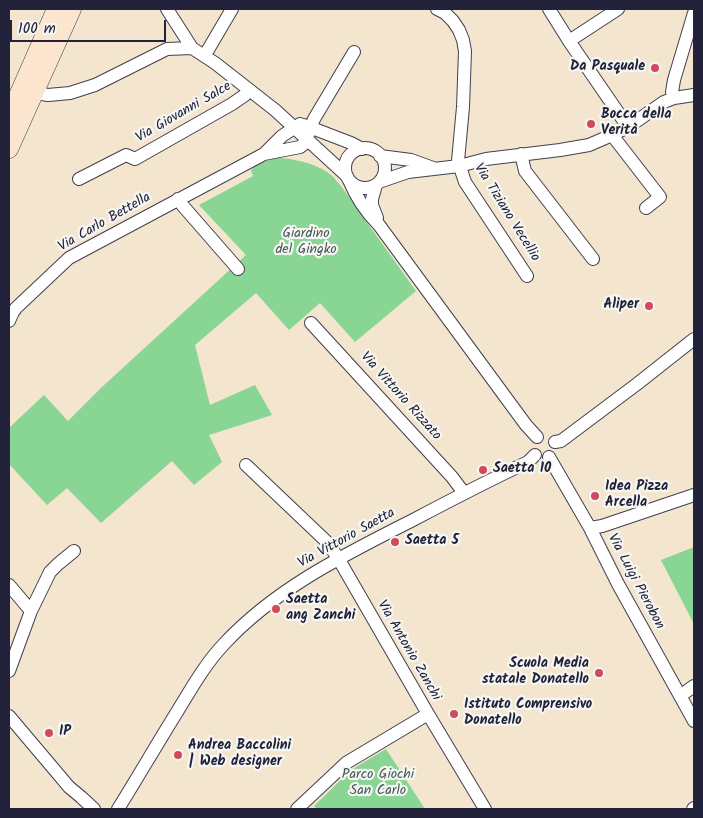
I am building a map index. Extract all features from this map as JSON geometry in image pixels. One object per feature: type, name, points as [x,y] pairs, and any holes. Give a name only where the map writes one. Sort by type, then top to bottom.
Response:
[{"type":"main road","points":[[9,116],[56,9]]},
{"type":"main road","points":[[9,149],[72,9]]},
{"type":"street","points":[[167,9],[192,48],[205,55],[248,90],[303,129],[348,178],[360,187],[368,188],[381,179],[384,163],[380,156],[371,150],[362,149],[349,156],[345,166],[348,178],[354,193],[370,216],[380,225],[537,437]]},
{"type":"street","points":[[205,55],[232,9]]},
{"type":"street","points":[[437,9],[453,20],[461,35],[465,51],[459,166]]},
{"type":"street","points":[[549,9],[628,127]]},
{"type":"street","points":[[569,41],[618,9]]},
{"type":"street","points":[[674,98],[672,92],[674,80],[694,13]]},
{"type":"street","points":[[35,91],[48,95],[70,93],[95,85],[167,50],[192,48]]},
{"type":"street","points":[[303,129],[314,119],[354,52]]},
{"type":"street","name":"Via Giovanni Salce","points":[[79,179],[126,156],[135,159],[232,104],[245,95],[248,90]]},
{"type":"street","name":"Via Tiziano Vecellio","points":[[377,183],[408,172],[459,166],[486,159],[589,145],[628,127],[654,108],[674,98],[694,95]]},
{"type":"street","points":[[303,129],[351,143],[362,149]]},
{"type":"street","name":"Via Carlo Bettella","points":[[9,321],[16,308],[69,258],[264,154],[300,147],[305,143],[303,129],[282,136],[264,154]]},
{"type":"street","points":[[612,135],[660,197],[646,208]]},
{"type":"street","points":[[520,154],[525,171],[593,259]]},
{"type":"street","name":"Via Tiziano Vecellio","points":[[380,156],[411,160],[435,169]]},
{"type":"street","name":"Via Tiziano Vecellio","points":[[459,166],[465,182],[527,276]]},
{"type":"street","points":[[377,183],[372,205],[380,225]]},
{"type":"street","points":[[178,199],[238,269]]},
{"type":"street","name":"Via Vittorio Rizzato","points":[[311,323],[452,477],[464,494]]},
{"type":"street","points":[[555,442],[561,440],[597,414],[694,339]]},
{"type":"street","points":[[545,434],[555,442],[555,452],[550,457],[542,458],[535,455],[532,445],[537,437],[545,434]]},
{"type":"street","name":"Via Vittorio Saetta","points":[[118,809],[210,660],[257,613],[338,558],[528,462],[535,455]]},
{"type":"street","name":"Via Luigi Pierobon","points":[[550,457],[694,721]]},
{"type":"street","name":"Via Antonio Zanchi","points":[[246,465],[327,542],[485,809]]},
{"type":"street","points":[[590,528],[602,526],[694,495]]},
{"type":"street","points":[[9,671],[32,611],[50,572],[74,551]]},
{"type":"street","points":[[9,585],[32,611]]},
{"type":"street","points":[[680,696],[694,686]]},
{"type":"street","points":[[297,809],[346,763],[428,714]]},
{"type":"street","points":[[9,716],[69,787],[82,809]]},
{"type":"street","points":[[69,787],[94,809]]},
{"type":"green space","name":"Giardino del Gingko","points":[[276,158],[304,162],[325,170],[331,175],[341,186],[416,291],[355,342],[320,303],[289,330],[256,293],[195,345],[210,405],[255,385],[272,415],[209,435],[222,462],[194,485],[172,461],[101,523],[67,488],[47,505],[9,464],[9,428],[44,395],[68,421],[102,387],[246,255],[199,205],[253,176],[251,170],[257,165]]},
{"type":"green space","points":[[694,547],[694,624],[661,560]]},
{"type":"green space","name":"Parco Giochi San Carlo","points":[[386,749],[425,809],[317,809],[314,806],[351,770]]},
{"type":"place","name":"Da Pasquale","points":[[655,68]]},
{"type":"place","name":"Bocca della Verità","points":[[591,124]]},
{"type":"place","name":"Aliper","points":[[649,306]]},
{"type":"place","name":"Saetta 10","points":[[483,470]]},
{"type":"place","name":"Idea Pizza Arcella","points":[[595,496]]},
{"type":"place","name":"Saetta 5","points":[[395,542]]},
{"type":"place","name":"Saetta ang Zanchi","points":[[276,609]]},
{"type":"place","name":"Scuola Media statale Donatello","points":[[599,673]]},
{"type":"place","name":"Istituto Comprensivo Donatello","points":[[454,714]]},
{"type":"place","name":"IP","points":[[49,733]]},
{"type":"place","name":"Andrea Baccolini | Web designer","points":[[178,755]]}]
